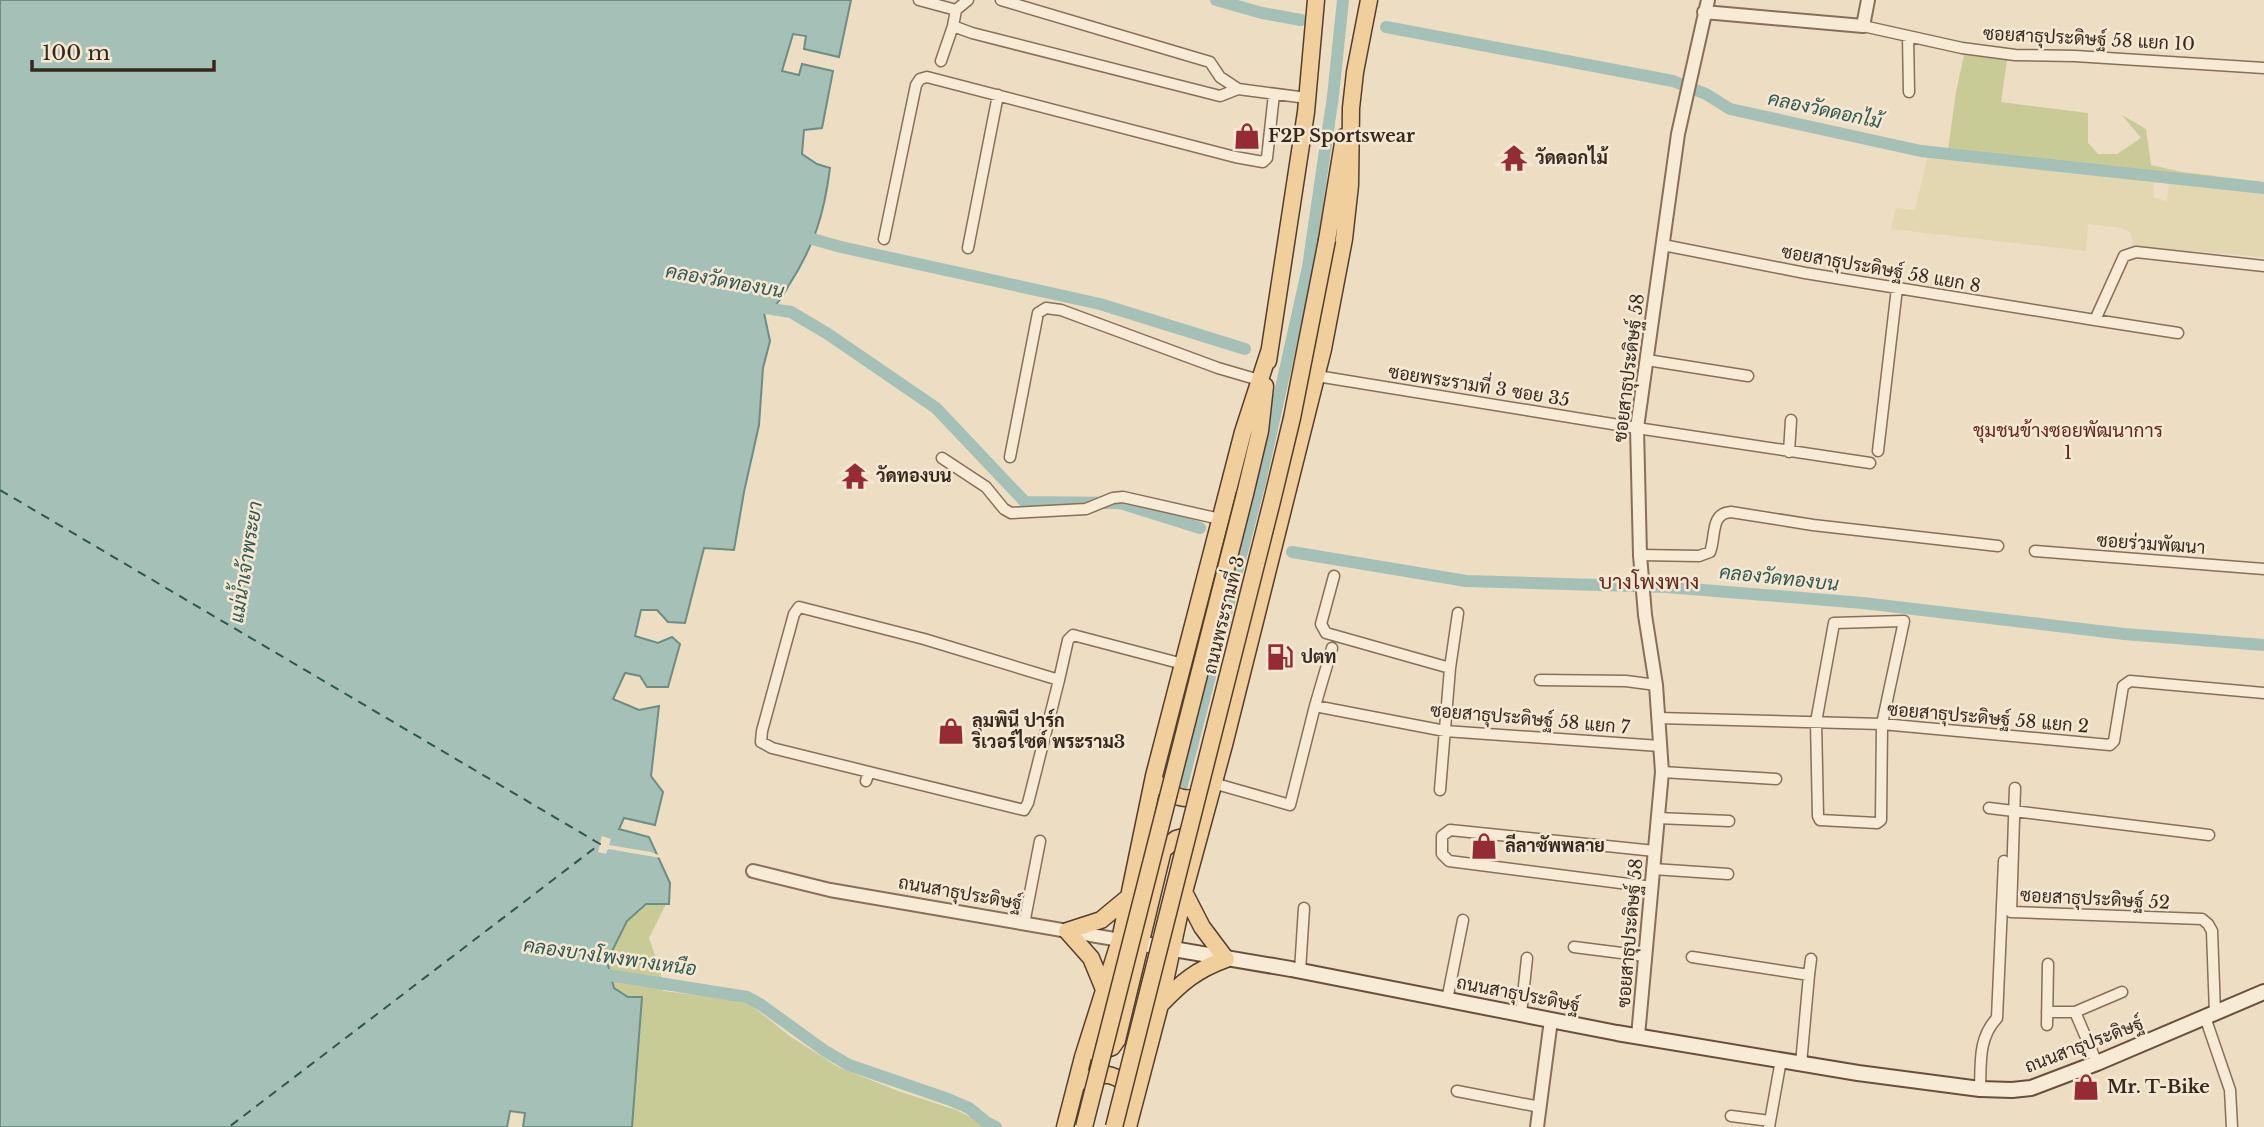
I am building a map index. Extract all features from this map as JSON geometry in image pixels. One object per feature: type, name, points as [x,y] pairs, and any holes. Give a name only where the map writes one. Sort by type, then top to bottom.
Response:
[{"type":"main road","name":"ถนนพระรามที่ 3","points":[[1084,1127],[1260,431],[1269,352],[1307,98],[1316,0]]},
{"type":"main road","name":"ถนนพระรามที่ 3","points":[[1128,1127],[1160,1005],[1184,892],[1317,376],[1344,239],[1350,185],[1355,72],[1369,0]]},
{"type":"main road","name":"ถนนพระรามที่ 3","points":[[1114,1127],[1295,405],[1327,240],[1339,160],[1352,108]]},
{"type":"main road","name":"ถนนพระรามที่ 3","points":[[1065,1127],[1083,1057],[1120,940],[1154,776],[1243,432],[1269,352]]},
{"type":"main road","points":[[1154,776],[1161,787],[1173,795],[1190,800],[1202,796],[1213,785]]},
{"type":"main road","points":[[1083,1057],[1112,1046],[1117,1040],[1163,850],[1176,839],[1200,833]]},
{"type":"main road","points":[[1160,1005],[1187,977],[1226,959],[1202,927],[1184,892]]},
{"type":"main road","points":[[1105,992],[1091,958],[1067,931],[1101,920],[1130,896]]},
{"type":"main road","name":"ถนนสาธุประดิษฐ์","points":[[1120,940],[1300,971],[1638,1036],[1801,1064],[1980,1089],[2031,1088],[2264,992]]},
{"type":"main road","points":[[1076,1089],[1090,1078],[1101,1074],[1120,1078],[1135,1099]]},
{"type":"street","points":[[919,0],[956,10]]},
{"type":"street","points":[[941,61],[956,10],[968,0]]},
{"type":"street","points":[[1001,0],[1210,62],[1220,77],[1238,89],[1307,98]]},
{"type":"street","points":[[1863,26],[1868,0]]},
{"type":"street","name":"ซอยสาธุประดิษฐ์ 58 แยก 10","points":[[1706,6],[1863,26],[1962,48],[2015,55],[2076,55],[2264,68]]},
{"type":"street","name":"ซอยสาธุประดิษฐ์ 58","points":[[1638,1036],[1662,772],[1656,685],[1645,615],[1640,555],[1637,428],[1686,92],[1706,6]]},
{"type":"street","points":[[953,26],[1220,96],[1238,89]]},
{"type":"street","points":[[1908,36],[1909,92]]},
{"type":"street","points":[[884,239],[916,85],[920,79],[927,77],[1263,162],[1267,158],[1274,94]]},
{"type":"street","points":[[968,248],[998,95]]},
{"type":"street","name":"ซอยสาธุประดิษฐ์ 58 แยก 8","points":[[1662,245],[1805,273],[2178,333]]},
{"type":"street","points":[[2095,320],[2124,256],[2136,252],[2264,267]]},
{"type":"street","points":[[1878,450],[1897,288]]},
{"type":"street","points":[[1010,457],[1038,313],[1046,308],[1062,310],[1218,368],[1259,380]]},
{"type":"street","points":[[1647,360],[1748,376]]},
{"type":"street","name":"ซอยพระรามที่ 3 ซอย 35","points":[[1317,376],[1870,463]]},
{"type":"street","points":[[1789,452],[1791,420]]},
{"type":"street","points":[[943,458],[986,486],[1004,509],[1011,513],[1077,510],[1123,497],[1220,519]]},
{"type":"street","points":[[1640,555],[1699,556],[1710,552],[1717,518],[1731,512],[1813,525],[1998,547]]},
{"type":"street","name":"ซอยร่วมพัฒนา","points":[[2035,551],[2264,569]]},
{"type":"street","points":[[1334,576],[1321,624],[1326,633],[1450,668]]},
{"type":"street","points":[[1059,680],[924,639],[799,607],[794,614],[761,742],[772,748],[868,777],[1024,810],[1028,803],[1059,680],[1068,639],[1073,635],[1183,664]]},
{"type":"street","points":[[1440,790],[1450,668],[1458,613]]},
{"type":"street","points":[[1904,621],[1882,724],[1883,815],[1877,823],[1820,820],[1816,722],[1834,623],[1904,621]]},
{"type":"street","points":[[1213,785],[1290,805],[1332,648]]},
{"type":"street","points":[[1539,680],[1626,681],[1656,685]]},
{"type":"street","name":"ซอยสาธุประดิษฐ์ 58 แยก 2","points":[[1658,719],[1882,724],[2110,745],[2115,740],[2123,686],[2130,681],[2264,693]]},
{"type":"street","name":"ซอยสาธุประดิษฐ์ 58 แยก 7","points":[[1315,706],[1445,730],[1660,746]]},
{"type":"street","points":[[1662,772],[1776,779]]},
{"type":"street","name":"ซอยสาธุประดิษฐ์ 52","points":[[2015,788],[2011,912],[2202,919],[2212,931],[2210,1015]]},
{"type":"street","points":[[1989,808],[2209,835]]},
{"type":"street","points":[[1657,818],[1729,821]]},
{"type":"street","points":[[1652,887],[1449,861],[1442,854],[1442,844],[1444,833],[1450,830],[1655,851]]},
{"type":"street","points":[[1024,924],[1040,841]]},
{"type":"street","points":[[1980,1089],[1981,1047],[1988,1027],[1997,1018],[2004,861]]},
{"type":"street","points":[[1653,869],[1728,874]]},
{"type":"street","name":"ถนนสาธุประดิษฐ์","points":[[754,871],[830,890],[1120,940]]},
{"type":"street","points":[[1300,971],[1304,908]]},
{"type":"street","points":[[1447,1000],[1463,920]]},
{"type":"street","points":[[1574,947],[1645,956]]},
{"type":"street","points":[[1692,957],[1809,975]]},
{"type":"street","points":[[1521,1014],[1527,958]]},
{"type":"street","points":[[1801,1064],[1811,959]]},
{"type":"street","points":[[2047,1025],[2048,964]]},
{"type":"street","points":[[2047,1012],[2075,1012],[2123,992]]},
{"type":"street","points":[[2075,1012],[2097,1063]]},
{"type":"street","points":[[2210,1015],[2230,1090],[2232,1127]]},
{"type":"street","points":[[1537,1127],[1551,1020]]},
{"type":"street","points":[[1731,1116],[1769,1124],[1781,1060]]},
{"type":"street","points":[[1457,1091],[1540,1107]]},
{"type":"shaded area","points":[[1928,155],[2153,180],[2154,198],[2167,201],[2169,182],[2264,192],[2264,257],[2133,246],[2131,233],[2121,228],[2088,224],[2086,251],[1891,229],[1896,208],[1915,210]]},
{"type":"green space","points":[[1964,55],[2007,60],[2001,102],[2088,113],[2088,143],[2098,154],[2117,154],[2141,138],[2122,115],[2146,129],[2151,165],[2182,172],[2264,182],[2264,191],[1948,150]]},
{"type":"green space","points":[[646,904],[666,904],[649,938],[660,969],[663,991],[746,1001],[791,1037],[838,1067],[956,1110],[991,1127],[632,1127],[642,997],[628,997],[614,988],[607,961],[627,921]]},
{"type":"water","name":"แม่น้ำเจ้าพระยา","points":[[0,0],[851,0],[839,57],[804,49],[806,36],[793,34],[782,71],[799,75],[802,64],[833,71],[822,128],[804,130],[802,154],[817,164],[830,168],[825,201],[811,243],[781,298],[764,313],[770,341],[763,368],[759,425],[734,550],[704,548],[685,623],[668,622],[657,610],[641,610],[635,636],[658,643],[672,637],[680,644],[668,687],[647,687],[640,676],[625,673],[613,699],[639,710],[659,706],[651,776],[663,792],[655,825],[624,818],[619,829],[649,837],[670,883],[669,904],[646,904],[627,921],[607,961],[614,988],[628,997],[642,997],[632,1127],[523,1127],[525,1113],[510,1111],[507,1127],[0,1127]]},
{"type":"pier","points":[[602,836],[611,839],[609,845],[651,852],[661,858],[608,849],[606,854],[598,852]]},
{"type":"waterway","name":"คลองวัดดอกไม้","points":[[1216,0],[1262,13],[1301,20]]},
{"type":"waterway","points":[[1182,785],[1261,478],[1308,267],[1333,96],[1343,0]]},
{"type":"waterway","name":"คลองวัดดอกไม้","points":[[1386,27],[1673,81],[1706,94],[1730,109],[1921,151],[2264,188]]},
{"type":"waterway","points":[[798,235],[841,247],[1100,304],[1245,349]]},
{"type":"waterway","name":"คลองวัดทองบน","points":[[759,307],[791,312],[936,408],[1025,502],[1120,503],[1200,528]]},
{"type":"waterway","name":"คลองวัดทองบน","points":[[1292,552],[1466,581],[1666,587],[1863,603],[2124,634],[2264,645]]},
{"type":"waterway","name":"คลองบางโพงพางเหนือ","points":[[596,973],[747,997],[849,1065],[948,1099],[969,1108],[996,1127]]},
{"type":"ferry route","points":[[0,490],[600,844],[229,1127]]},
{"type":"place","name":"F2P Sportswear","points":[[1247,136]]},
{"type":"place","name":"วัดดอกไม้","points":[[1514,158]]},
{"type":"place","name":"วัดทองบน","points":[[855,476]]},
{"type":"place","name":"ปตท","points":[[1280,657]]},
{"type":"place","name":"ลุมพินี ปาร์ก ริเวอร์ไซด์ พระราม3","points":[[951,731]]},
{"type":"place","name":"ลีลาซัพพลาย","points":[[1484,846]]},
{"type":"place","name":"Mr. T-Bike","points":[[2086,1087]]},
{"type":"district","name":"ชุมชนข้างซอยพัฒนาการ 1","points":[[2068,441]]},
{"type":"district","name":"บางโพงพาง","points":[[1649,582]]}]
